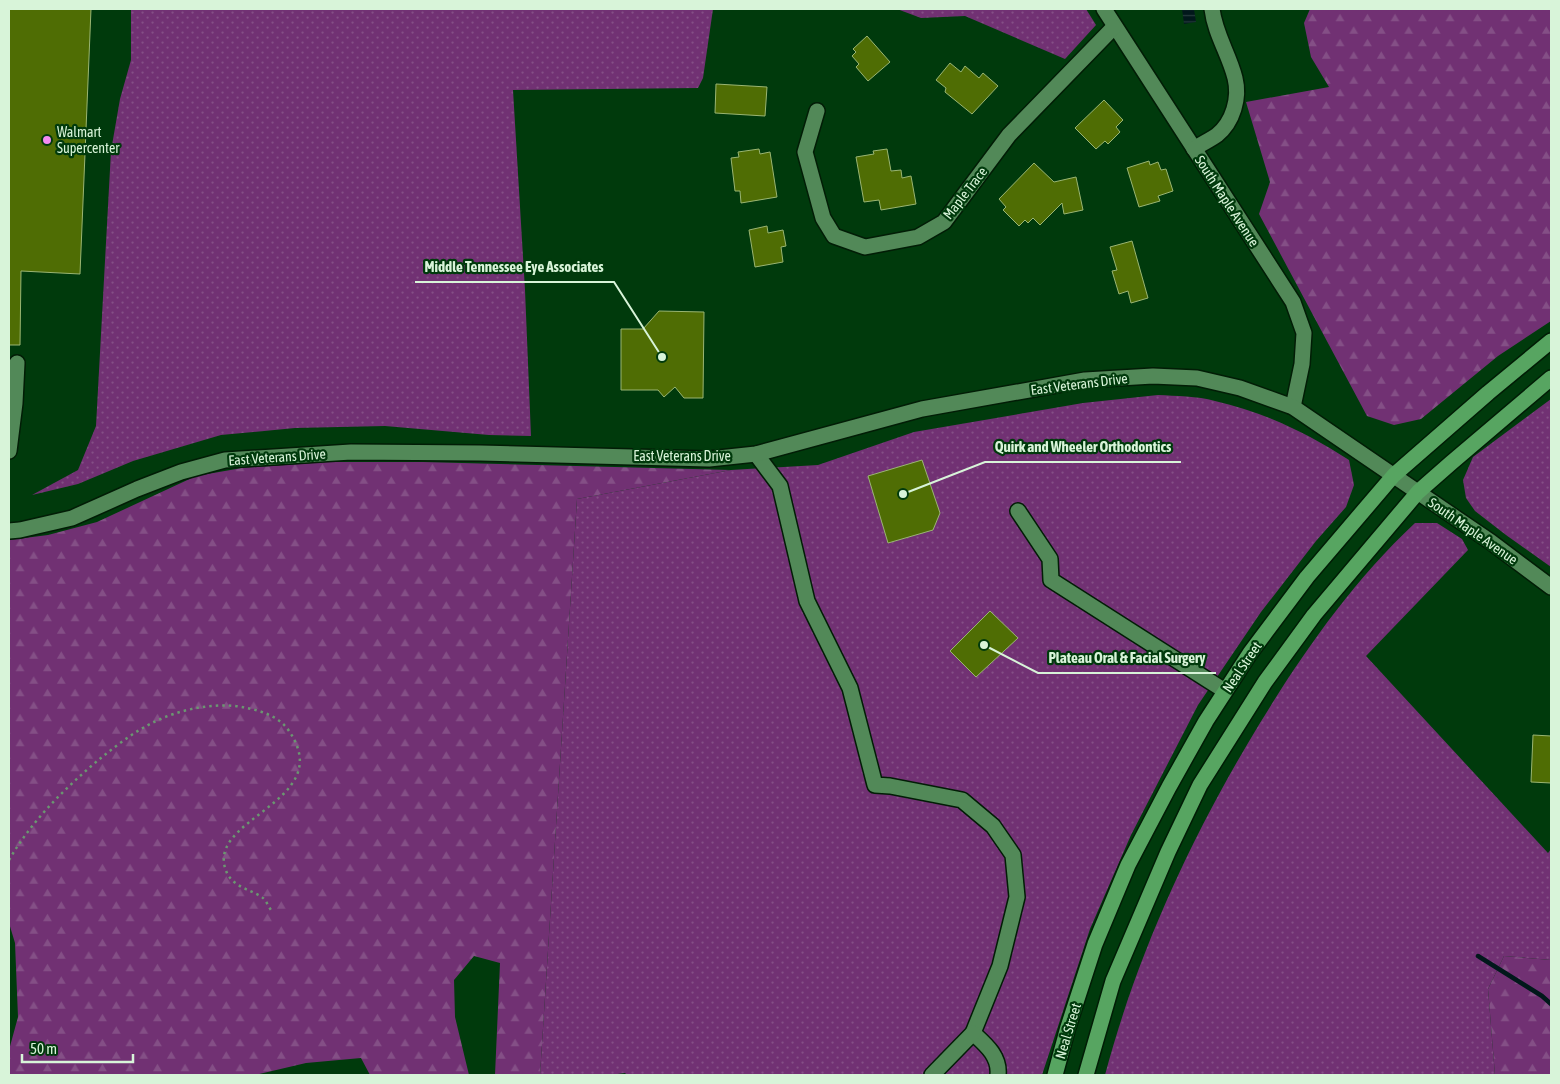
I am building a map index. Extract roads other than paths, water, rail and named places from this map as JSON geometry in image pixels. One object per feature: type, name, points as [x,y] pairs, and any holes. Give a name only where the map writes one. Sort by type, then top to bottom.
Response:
[{"type":"main road","name":"Neal Street","points":[[1055,1075],[1068,1027],[1095,944],[1128,865],[1206,720],[1250,653],[1308,577],[1394,476],[1488,393],[1551,341]]},
{"type":"main road","name":"Neal Street","points":[[1086,1075],[1113,981],[1168,852],[1200,785],[1265,682],[1308,623],[1418,492],[1551,378]]},
{"type":"street","name":"South Maple Avenue","points":[[1104,9],[1293,302],[1304,333],[1302,364],[1293,407]]},
{"type":"street","points":[[1194,149],[1218,134],[1229,121],[1236,100],[1235,79],[1216,32],[1212,9]]},
{"type":"street","name":"Maple Trace","points":[[817,111],[805,152],[823,218],[834,236],[866,247],[918,237],[944,222],[1009,135],[1114,27]]},
{"type":"street","points":[[9,450],[16,403],[17,363]]},
{"type":"street","name":"East Veterans Drive","points":[[9,531],[72,518],[137,489],[182,472],[225,460],[352,452],[480,453],[709,459],[756,454],[842,429],[922,409],[1085,380],[1153,376],[1197,378],[1240,388],[1293,407],[1394,476]]},
{"type":"street","points":[[756,454],[780,486],[807,601],[850,688],[875,785],[890,786],[962,800],[993,826],[1013,855],[1017,897],[1000,966],[973,1032],[932,1075]]},
{"type":"street","name":"South Maple Avenue","points":[[1394,476],[1491,542],[1551,588]]},
{"type":"street","points":[[1018,511],[1050,559],[1051,580],[1225,692]]},
{"type":"street","points":[[973,1032],[992,1051],[998,1075]]},
{"type":"water","points":[[1182,9],[1194,9],[1196,22],[1184,24]]},
{"type":"waterway","points":[[1478,956],[1542,996],[1551,1004]]},
{"type":"place","name":"Walmart Supercenter","points":[[47,140]]},
{"type":"place","name":"Middle Tennessee Eye Associates","points":[[662,357]]},
{"type":"place","name":"Quirk and Wheeler Orthodontics","points":[[903,494]]},
{"type":"place","name":"Plateau Oral & Facial Surgery","points":[[984,645]]}]
